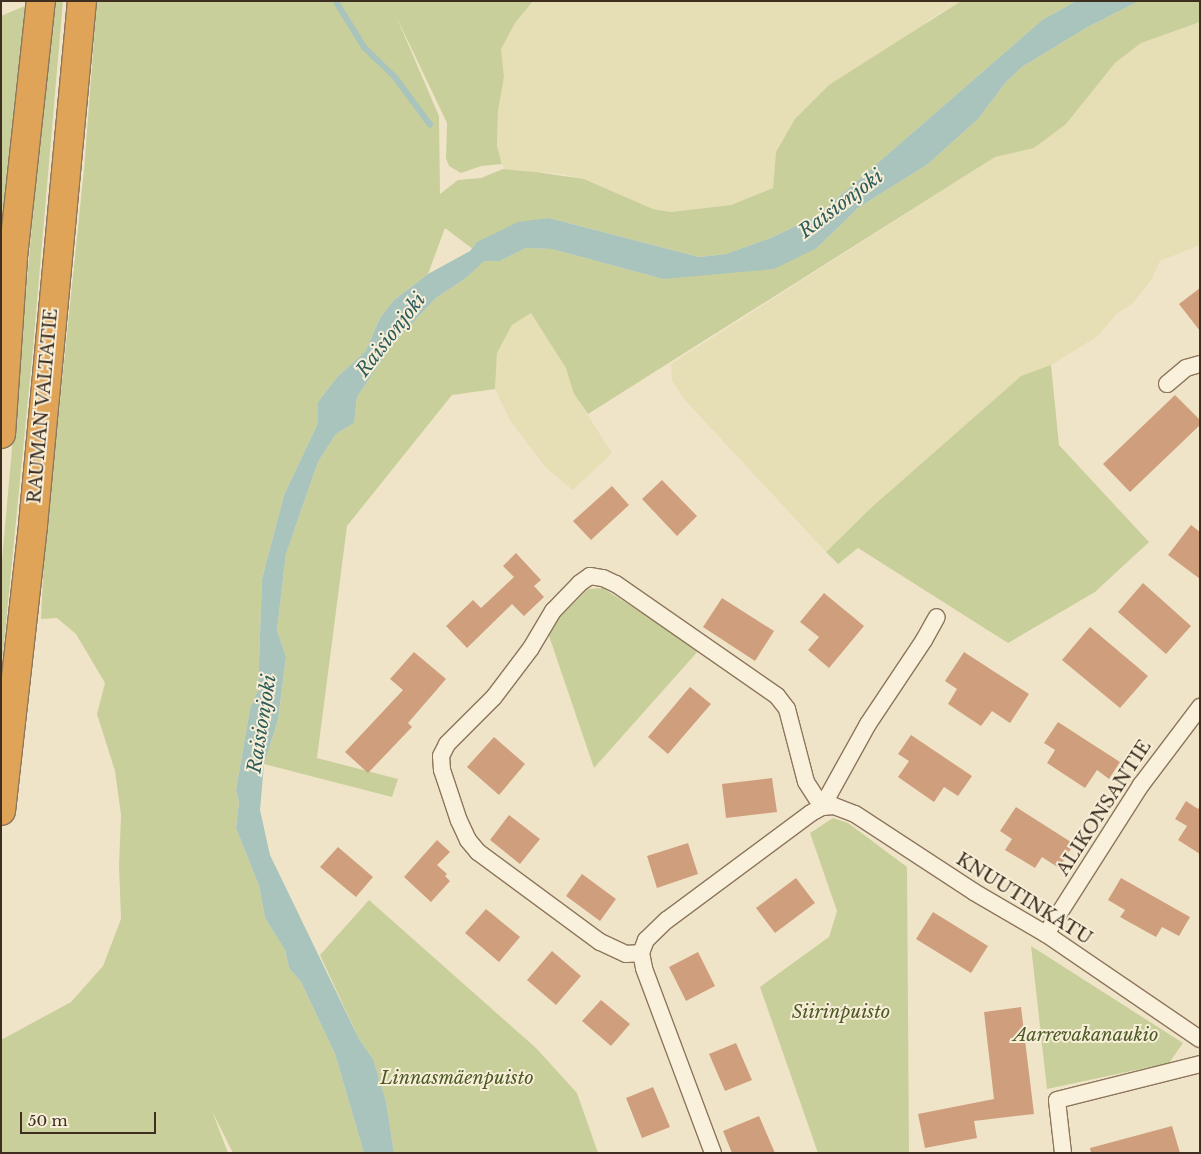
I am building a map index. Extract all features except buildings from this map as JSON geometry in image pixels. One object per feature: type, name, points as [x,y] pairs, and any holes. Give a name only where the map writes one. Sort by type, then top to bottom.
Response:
[{"type":"highway","points":[[1,434],[13,257],[41,1]]},
{"type":"highway","name":"RAUMAN VALTATIE","points":[[1,811],[33,525],[82,1]]},
{"type":"street","points":[[1167,384],[1186,368],[1200,364]]},
{"type":"street","points":[[641,953],[626,954],[600,942],[478,852],[468,840],[459,821],[442,770],[441,756],[447,744],[494,697],[531,648],[553,611],[580,583],[590,576],[603,578],[616,584],[777,696],[787,709],[806,782],[822,807]]},
{"type":"street","points":[[713,1153],[644,968],[641,953],[646,940],[667,920],[822,807],[868,724],[924,640],[937,617]]},
{"type":"street","name":"ALIKONSANTIE","points":[[1046,934],[1141,785],[1200,707]]},
{"type":"street","name":"KNUUTINKATU","points":[[822,807],[834,806],[855,814],[974,892],[1046,934],[1200,1039]]},
{"type":"street","points":[[1063,1153],[1058,1100],[1200,1064]]},
{"type":"shaded area","points":[[533,1],[961,1],[930,19],[776,152],[773,188],[731,205],[671,212],[653,209],[584,179],[561,174],[504,169],[497,146],[498,111],[504,77],[501,49],[515,23]]},
{"type":"shaded area","points":[[1200,22],[1200,245],[1160,261],[1151,280],[1133,303],[1116,314],[1098,336],[1051,365],[1021,376],[873,506],[826,552],[685,400],[672,381],[671,364],[995,157],[1034,148],[1066,124],[1115,63],[1141,43]]},
{"type":"shaded area","points":[[531,312],[567,368],[574,394],[612,453],[573,490],[546,468],[511,422],[495,389],[497,353],[512,325]]},
{"type":"green space","points":[[52,1],[63,1],[33,348],[1,674],[1,571]]},
{"type":"green space","points":[[97,1],[533,1],[515,23],[501,49],[504,77],[498,111],[497,146],[502,164],[481,166],[461,173],[449,166],[446,158],[447,123],[396,16],[439,116],[440,194],[458,180],[481,178],[503,169],[584,179],[653,209],[671,212],[731,205],[773,188],[776,152],[795,119],[829,85],[961,1],[1076,1],[1042,20],[818,215],[773,237],[726,254],[699,257],[549,218],[478,253],[445,228],[428,274],[394,300],[380,318],[365,352],[338,376],[318,402],[318,423],[284,495],[262,579],[258,690],[250,709],[236,790],[239,802],[236,828],[259,886],[265,918],[285,950],[289,968],[301,982],[335,1054],[364,1153],[233,1153],[212,1111],[228,1153],[1,1153],[1,1040],[71,1002],[103,966],[121,919],[119,866],[121,815],[115,771],[97,714],[105,683],[76,634],[57,618],[41,619],[44,556],[84,169]]},
{"type":"green space","points":[[1139,1],[1200,1],[1200,22],[1141,43],[1115,63],[1066,124],[1034,148],[995,157],[588,414],[574,394],[566,368],[531,313],[512,325],[497,353],[495,389],[452,395],[347,526],[317,758],[398,779],[392,797],[264,764],[278,720],[286,657],[277,630],[286,554],[318,462],[336,434],[354,423],[357,397],[392,345],[436,298],[466,278],[483,261],[500,261],[526,248],[552,249],[663,279],[817,248],[858,208],[928,164],[978,119],[1006,82],[1022,67],[1086,28]]},
{"type":"green space","points":[[27,5],[1,249],[1,16]]},
{"type":"green space","points":[[1051,365],[1059,445],[1149,542],[1095,592],[1008,643],[858,548],[838,564],[826,552],[873,506],[1021,376]]},
{"type":"green space","points":[[603,588],[699,650],[594,768],[547,630],[588,589]]},
{"type":"green space","name":"Siirinpuisto","points":[[833,818],[848,823],[907,867],[909,1153],[818,1153],[760,987],[829,937],[837,911],[810,833]]},
{"type":"green space","name":"Linnasmäenpuisto","points":[[369,900],[536,1048],[577,1093],[598,1153],[394,1153],[386,1101],[373,1059],[359,1039],[320,955]]},
{"type":"green space","name":"Aarrevakanaukio","points":[[1031,946],[1183,1043],[1169,1063],[1047,1089]]},
{"type":"water","name":"Raisionjoki","points":[[1076,1],[1139,1],[1086,28],[1022,67],[1006,82],[978,119],[928,164],[858,208],[817,248],[774,269],[663,279],[552,249],[526,248],[500,261],[484,261],[466,278],[436,298],[392,345],[357,397],[354,423],[336,434],[318,462],[286,554],[277,630],[286,657],[278,720],[264,764],[260,810],[270,855],[359,1039],[373,1059],[386,1101],[394,1153],[364,1153],[335,1054],[301,982],[289,968],[285,950],[265,918],[259,886],[236,828],[239,802],[236,790],[250,709],[258,690],[262,579],[284,495],[318,423],[318,402],[338,376],[365,352],[380,318],[394,300],[428,274],[470,251],[477,242],[518,222],[549,218],[699,257],[726,254],[773,237],[818,215],[1042,20]]},
{"type":"waterway","points":[[336,1],[365,48],[395,77],[430,124]]}]
